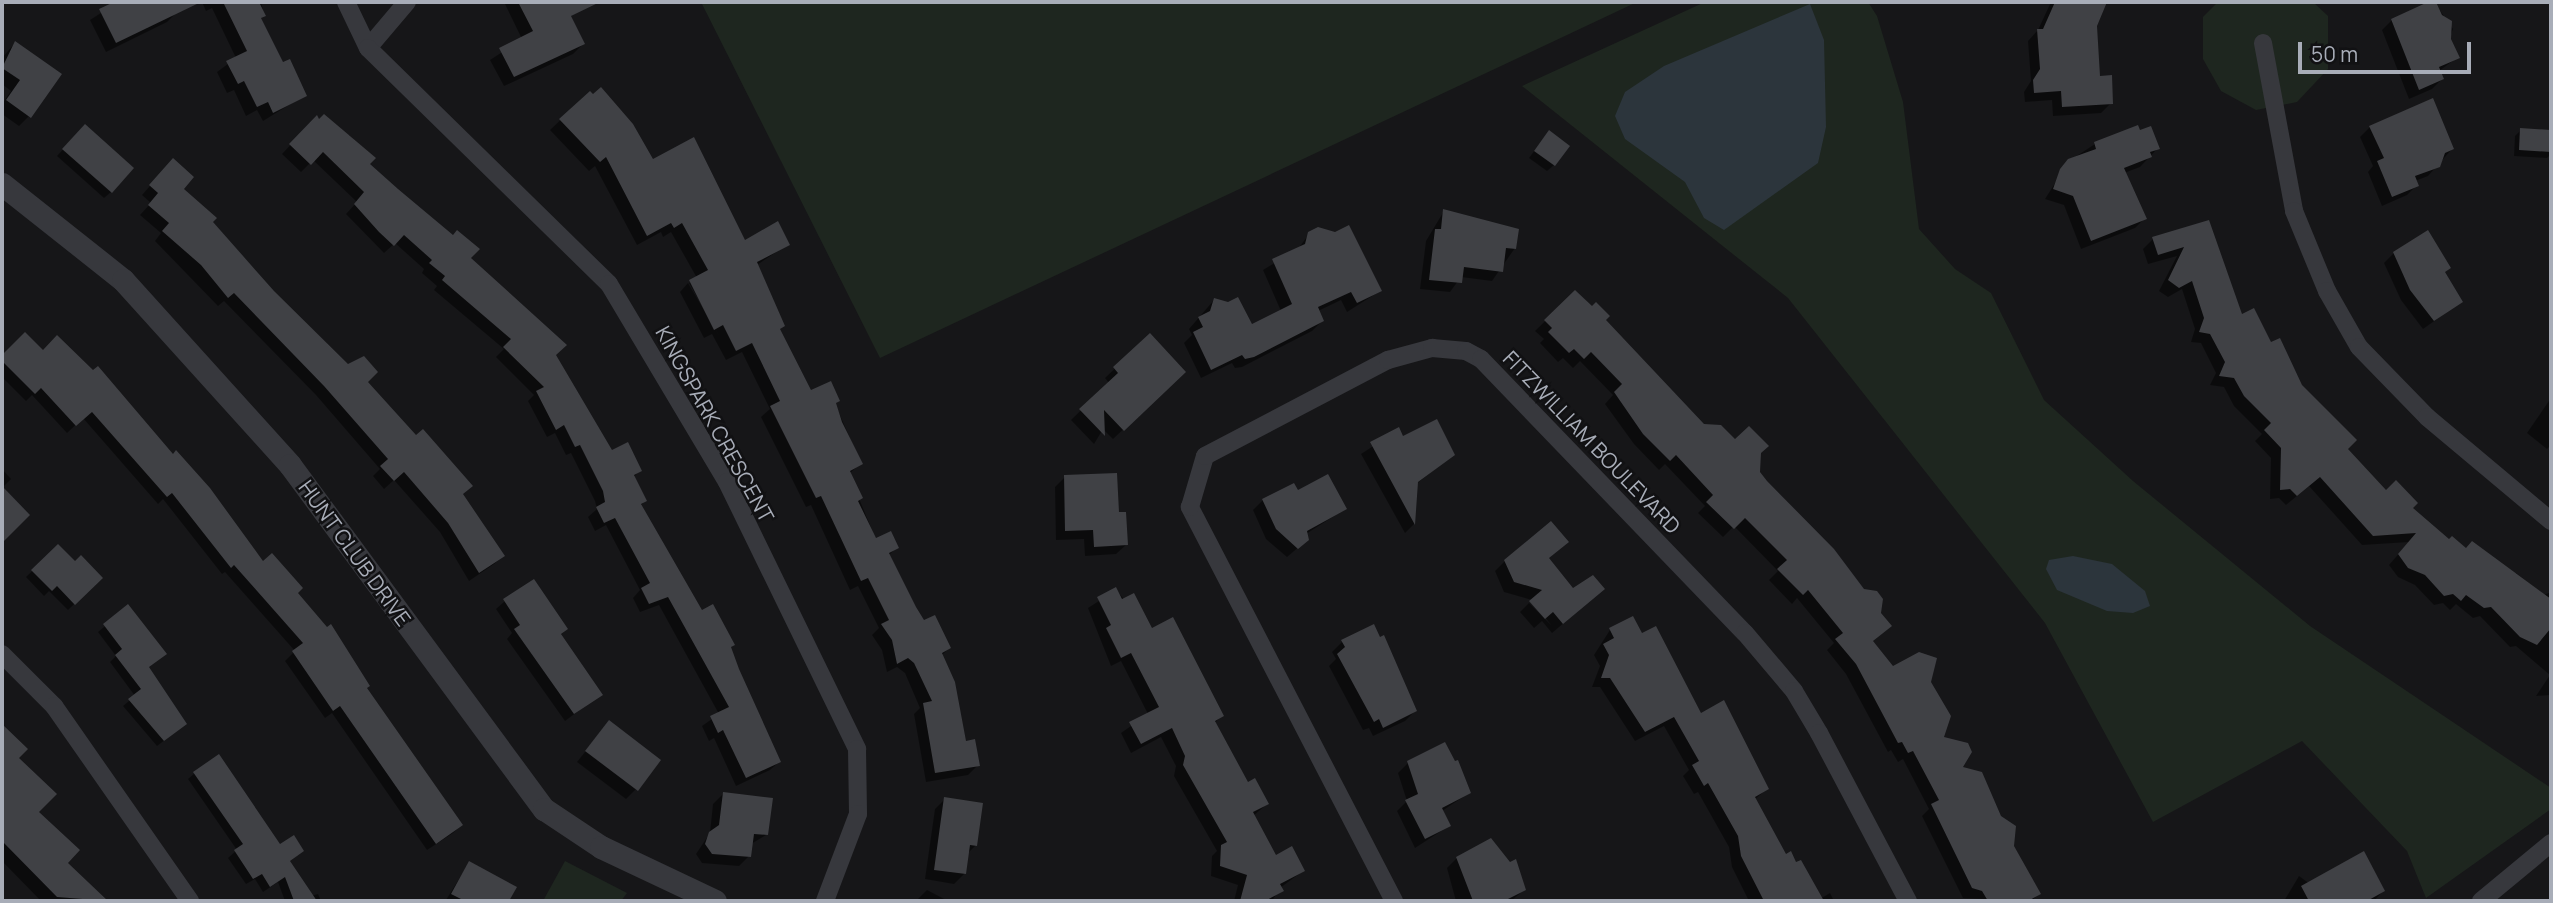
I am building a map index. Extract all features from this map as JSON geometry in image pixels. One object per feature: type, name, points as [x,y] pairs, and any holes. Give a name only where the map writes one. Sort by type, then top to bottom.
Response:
[{"type":"street","name":"KINGSPARK CRESCENT","points":[[346,2],[368,48],[609,284],[727,482],[857,749],[858,814],[825,901]]},
{"type":"street","points":[[368,48],[407,2]]},
{"type":"street","points":[[2263,43],[2294,211],[2328,291],[2359,347],[2427,416],[2551,521]]},
{"type":"street","name":"HUNT CLUB DRIVE","points":[[2,184],[123,280],[290,465],[544,809],[601,847],[715,901]]},
{"type":"street","name":"FITZWILLIAM BOULEVARD","points":[[1394,901],[1190,507],[1205,456],[1388,360],[1432,348],[1466,351],[1481,359],[1745,634],[1794,691],[1908,901]]},
{"type":"street","points":[[2,654],[54,706],[190,901]]},
{"type":"street","points":[[2481,901],[2551,844]]},
{"type":"shaded area","points":[[701,2],[1637,2],[880,358]]},
{"type":"shaded area","points":[[1705,2],[1868,2],[1877,16],[1903,102],[1919,229],[1955,269],[1991,293],[2044,400],[2133,481],[2310,626],[2551,788],[2551,809],[2426,898],[2407,851],[2302,741],[2153,822],[2045,623],[1788,298],[1522,86]]},
{"type":"shaded area","points":[[2218,2],[2313,2],[2328,16],[2328,69],[2297,102],[2256,110],[2221,91],[2203,59],[2203,17]]},
{"type":"shaded area","points":[[1810,4],[1824,40],[1826,127],[1818,163],[1724,230],[1704,218],[1685,182],[1625,139],[1615,116],[1625,92],[1664,66]]},
{"type":"shaded area","points":[[2073,556],[2112,564],[2145,591],[2150,606],[2133,613],[2107,611],[2057,590],[2046,569],[2049,560]]},
{"type":"shaded area","points":[[565,861],[627,893],[621,901],[543,901]]},
{"type":"building","points":[[114,2],[201,2],[116,43],[99,9]]},
{"type":"building","points":[[223,2],[259,2],[266,16],[261,18],[283,62],[290,59],[307,96],[273,113],[268,102],[257,107],[244,81],[238,84],[226,61],[247,51]]},
{"type":"building","points":[[518,2],[600,2],[571,16],[585,44],[514,77],[499,48],[533,31]]},
{"type":"building","points":[[2055,2],[2107,2],[2097,26],[2100,76],[2112,75],[2113,104],[2062,107],[2061,91],[2034,93],[2033,80],[2040,69],[2037,29],[2043,29]]},
{"type":"building","points":[[2428,2],[2436,2],[2442,15],[2452,21],[2451,39],[2460,58],[2439,67],[2444,79],[2419,90],[2391,19]]},
{"type":"building","points":[[15,41],[62,74],[31,118],[6,100],[20,80],[2,68]]},
{"type":"building","points":[[601,87],[633,124],[653,159],[694,137],[745,240],[778,221],[790,245],[757,262],[785,326],[780,329],[811,390],[831,381],[840,401],[836,403],[842,422],[863,464],[850,471],[863,498],[858,501],[876,538],[891,531],[899,548],[889,553],[916,607],[924,620],[935,615],[951,648],[942,653],[955,682],[966,741],[975,739],[980,766],[935,773],[923,703],[932,701],[914,663],[908,658],[897,664],[892,640],[881,624],[889,620],[868,578],[861,581],[821,496],[816,498],[770,406],[780,401],[752,343],[736,351],[723,325],[714,330],[689,280],[708,270],[682,223],[674,228],[671,223],[647,236],[606,157],[600,162],[559,119],[590,91],[593,94]]},
{"type":"building","points":[[2433,98],[2454,149],[2445,153],[2440,167],[2415,176],[2419,186],[2392,197],[2377,161],[2384,158],[2369,126]]},
{"type":"building","points":[[324,114],[376,158],[370,164],[398,189],[453,235],[457,230],[480,249],[471,258],[567,345],[556,355],[612,450],[628,442],[642,471],[634,475],[647,501],[641,504],[702,610],[713,604],[735,645],[731,647],[739,669],[781,762],[746,778],[723,730],[718,733],[710,716],[729,707],[668,597],[649,604],[641,588],[650,583],[615,518],[604,523],[596,507],[605,502],[603,491],[580,445],[575,447],[564,425],[556,430],[536,391],[544,387],[503,347],[511,339],[442,280],[445,276],[429,263],[432,260],[404,235],[394,246],[379,232],[354,204],[364,192],[323,152],[311,165],[289,144],[317,115],[319,119]]},
{"type":"building","points":[[85,124],[134,168],[112,193],[62,149]]},
{"type":"building","points":[[2138,125],[2140,130],[2151,126],[2160,149],[2150,152],[2152,157],[2124,168],[2147,219],[2091,241],[2073,196],[2053,189],[2060,169],[2068,159],[2096,149],[2094,142]]},
{"type":"building","points":[[2520,128],[2551,130],[2551,152],[2519,150]]},
{"type":"building","points":[[1549,130],[1570,146],[1555,166],[1534,151]]},
{"type":"building","points":[[173,158],[194,177],[184,189],[217,218],[213,222],[274,291],[348,364],[364,356],[378,372],[368,382],[416,435],[423,429],[473,486],[463,494],[505,556],[479,573],[448,523],[404,472],[394,481],[380,466],[388,459],[324,386],[234,293],[228,298],[201,265],[162,231],[169,223],[148,205],[158,193],[149,185]]},
{"type":"building","points":[[1443,209],[1519,229],[1516,249],[1506,248],[1503,272],[1464,267],[1462,283],[1429,280],[1435,229],[1441,229]]},
{"type":"building","points":[[2209,220],[2242,314],[2254,308],[2271,342],[2280,338],[2302,385],[2357,440],[2348,449],[2386,490],[2396,480],[2418,503],[2413,508],[2449,539],[2452,536],[2466,548],[2472,541],[2551,599],[2551,628],[2537,645],[2520,637],[2491,607],[2484,608],[2466,595],[2461,601],[2453,594],[2444,596],[2425,575],[2408,568],[2398,554],[2416,533],[2373,536],[2320,477],[2297,496],[2290,489],[2280,490],[2281,448],[2264,430],[2271,423],[2244,396],[2234,378],[2219,376],[2225,362],[2210,334],[2199,332],[2204,318],[2192,281],[2179,288],[2168,280],[2184,247],[2158,255],[2152,237]]},
{"type":"building","points":[[1349,225],[1382,291],[1357,303],[1351,292],[1318,307],[1324,321],[1254,357],[1245,359],[1242,355],[1211,370],[1193,332],[1203,327],[1198,317],[1210,311],[1214,298],[1228,302],[1238,297],[1252,324],[1292,304],[1272,259],[1305,244],[1308,232],[1318,227],[1335,232]]},
{"type":"building","points":[[2428,230],[2451,268],[2445,272],[2463,302],[2434,321],[2410,290],[2393,252]]},
{"type":"building","points":[[1575,290],[1592,306],[1596,302],[1610,316],[1606,320],[1704,424],[1721,425],[1735,439],[1749,426],[1769,446],[1761,453],[1760,472],[1834,549],[1864,589],[1877,591],[1883,599],[1881,613],[1892,626],[1873,641],[1893,666],[1919,652],[1937,658],[1931,682],[1951,716],[1944,737],[1968,743],[1972,752],[1963,767],[1982,772],[2001,816],[2016,826],[2014,846],[2041,894],[2028,901],[1988,901],[1982,891],[1972,888],[1931,804],[1939,800],[1913,751],[1908,753],[1902,742],[1898,743],[1856,664],[1835,639],[1843,633],[1808,590],[1803,595],[1777,569],[1787,560],[1745,518],[1734,529],[1706,502],[1713,495],[1676,455],[1670,461],[1643,434],[1614,392],[1622,384],[1591,352],[1584,359],[1574,349],[1569,353],[1548,332],[1552,328],[1544,320]]},
{"type":"building","points":[[25,332],[43,350],[57,335],[93,370],[98,366],[173,454],[176,450],[210,488],[263,561],[272,553],[303,588],[298,593],[327,627],[331,624],[370,686],[367,688],[463,825],[436,844],[340,706],[333,711],[292,651],[303,643],[234,565],[231,568],[172,493],[167,497],[92,412],[76,426],[41,388],[35,394],[2,361],[2,355]]},
{"type":"building","points":[[1150,333],[1186,372],[1124,431],[1104,410],[1105,436],[1079,409],[1118,373],[1113,367]]},
{"type":"building","points":[[1437,419],[1455,455],[1418,482],[1415,525],[1370,442],[1399,427],[1403,436]]},
{"type":"building","points":[[1117,473],[1119,512],[1126,512],[1128,545],[1094,547],[1093,530],[1065,531],[1064,475]]},
{"type":"building","points":[[1328,474],[1347,509],[1307,531],[1309,540],[1298,549],[1276,529],[1262,499],[1294,483],[1298,490]]},
{"type":"building","points":[[2,486],[30,515],[2,543]]},
{"type":"building","points":[[1551,521],[1569,542],[1549,558],[1573,588],[1593,575],[1605,589],[1563,624],[1553,612],[1545,619],[1529,601],[1542,590],[1514,582],[1504,560]]},
{"type":"building","points":[[58,544],[75,561],[81,555],[103,578],[75,605],[57,586],[52,591],[31,570]]},
{"type":"building","points":[[534,579],[568,629],[561,634],[603,695],[574,714],[514,629],[520,625],[503,599]]},
{"type":"building","points":[[1116,587],[1122,599],[1134,593],[1152,628],[1173,617],[1224,716],[1215,721],[1248,782],[1255,778],[1269,804],[1253,812],[1276,855],[1292,846],[1305,871],[1280,884],[1284,891],[1265,901],[1240,901],[1247,875],[1220,866],[1221,845],[1227,842],[1183,765],[1185,756],[1172,728],[1141,744],[1129,722],[1159,707],[1131,653],[1121,658],[1106,628],[1111,625],[1097,597]]},
{"type":"building","points":[[128,604],[167,654],[149,667],[187,724],[164,741],[128,699],[141,689],[115,655],[122,649],[103,624]]},
{"type":"building","points":[[1633,616],[1642,633],[1656,626],[1701,713],[1724,700],[1769,789],[1755,797],[1786,854],[1791,851],[1796,862],[1801,860],[1824,901],[1764,901],[1741,856],[1738,836],[1708,783],[1704,786],[1692,765],[1699,761],[1674,717],[1645,732],[1610,678],[1601,678],[1609,655],[1603,644],[1614,638],[1609,628]]},
{"type":"building","points":[[1374,624],[1380,637],[1384,635],[1417,711],[1383,728],[1379,719],[1374,722],[1337,654],[1345,647],[1341,640]]},
{"type":"building","points":[[609,720],[661,760],[638,791],[585,751]]},
{"type":"building","points":[[2,724],[28,749],[19,758],[57,794],[39,812],[80,850],[68,863],[108,901],[57,897],[2,841]]},
{"type":"building","points":[[1445,742],[1455,761],[1458,760],[1471,793],[1442,808],[1451,826],[1425,839],[1405,800],[1418,794],[1407,761]]},
{"type":"building","points":[[219,754],[280,844],[294,835],[304,851],[290,861],[317,901],[294,901],[285,877],[270,887],[262,874],[253,879],[234,850],[243,844],[193,772]]},
{"type":"building","points":[[723,792],[773,798],[768,835],[754,834],[751,857],[712,854],[705,844],[709,832],[719,825]]},
{"type":"building","points":[[944,797],[983,803],[977,846],[970,845],[966,874],[934,870]]},
{"type":"building","points":[[1491,838],[1510,862],[1516,859],[1526,890],[1504,901],[1473,901],[1456,857]]},
{"type":"building","points":[[2364,851],[2385,891],[2367,901],[2309,901],[2301,886]]},
{"type":"building","points":[[469,861],[517,887],[509,901],[465,901],[451,894]]}]
